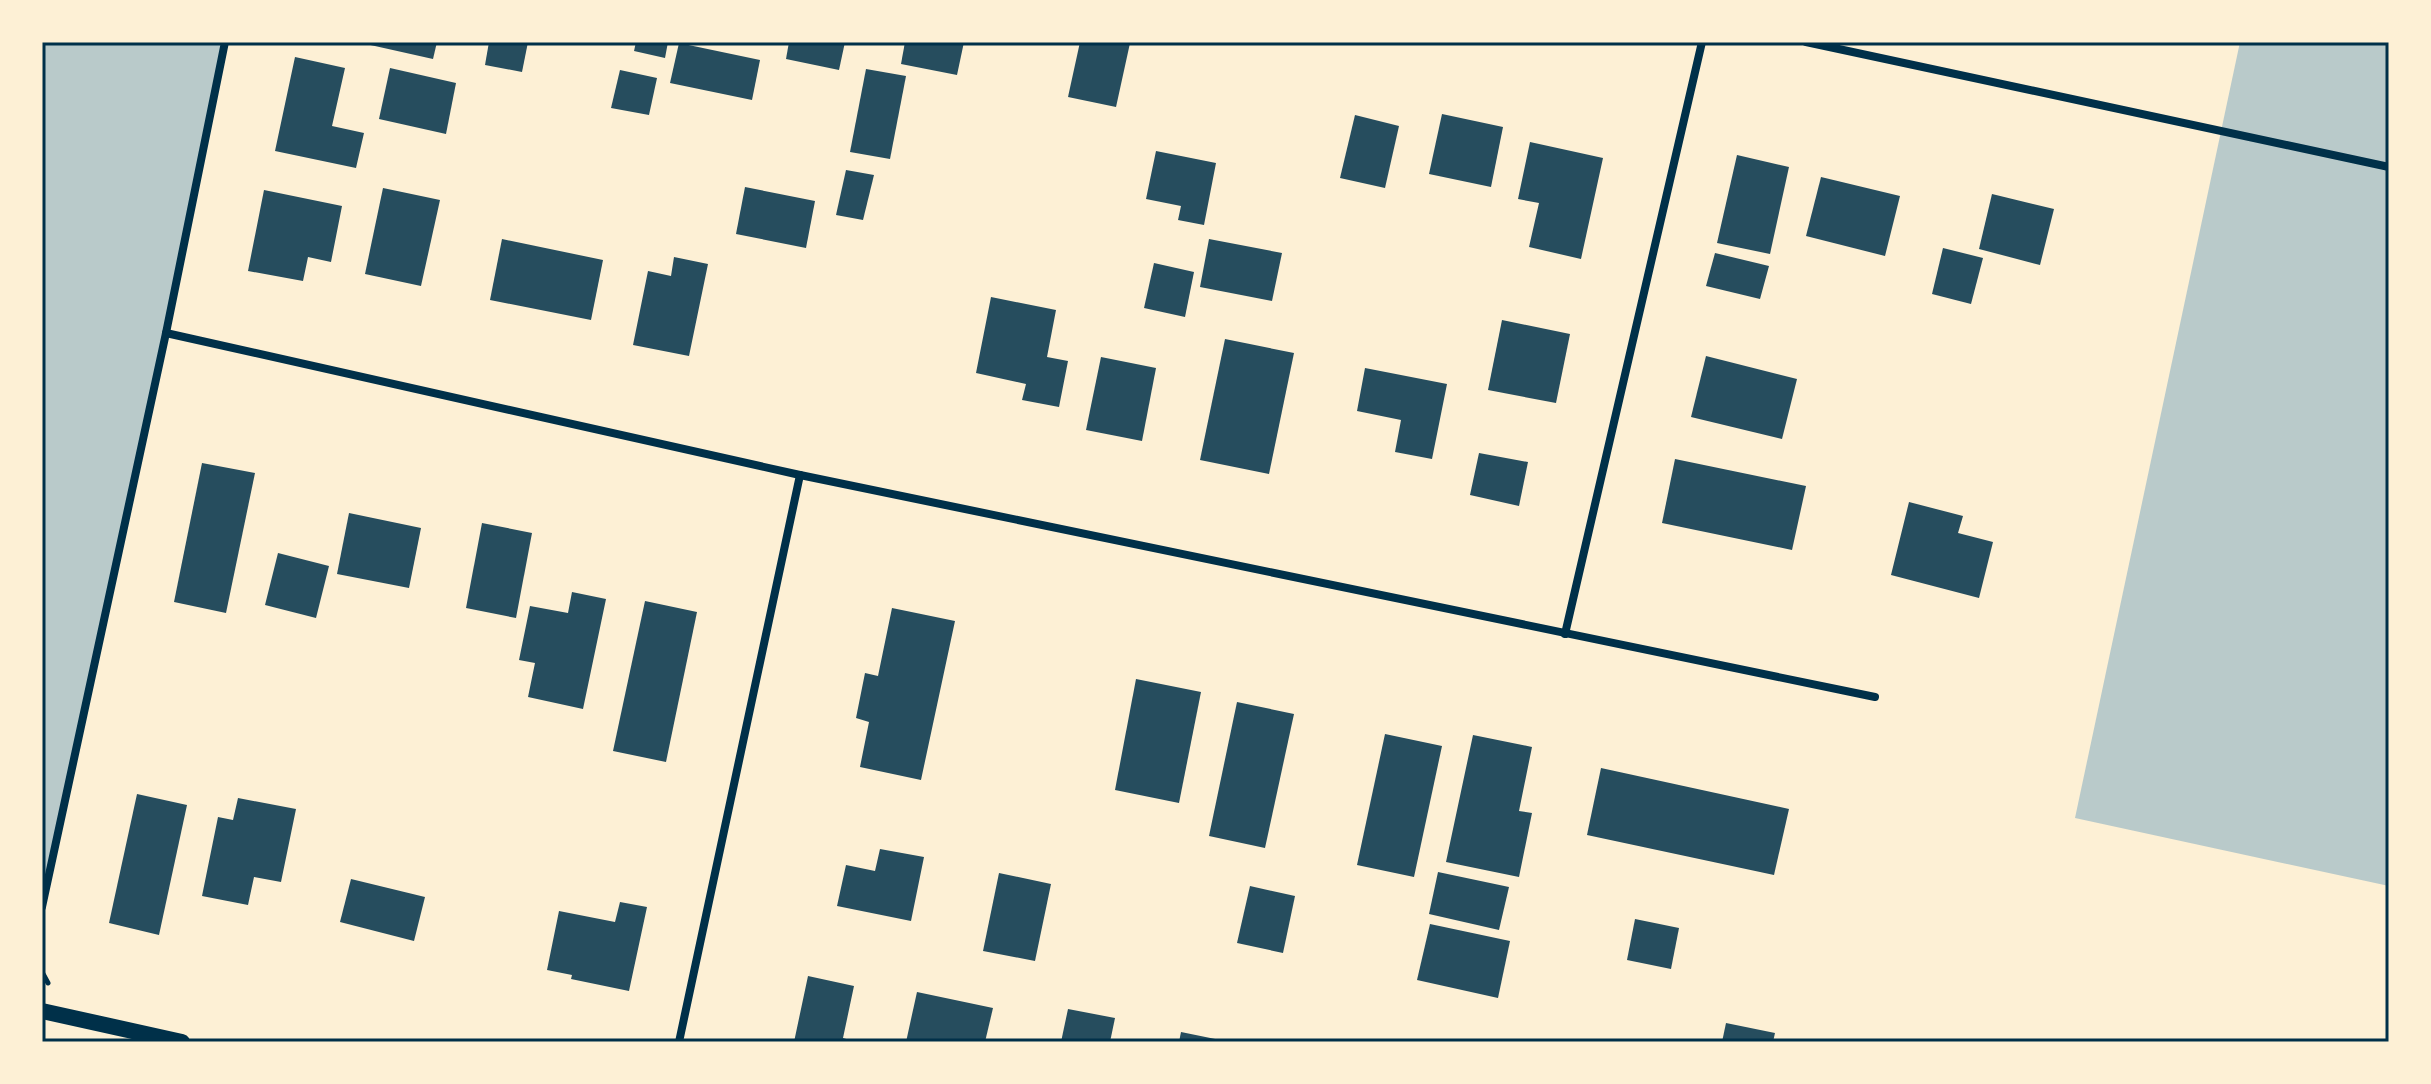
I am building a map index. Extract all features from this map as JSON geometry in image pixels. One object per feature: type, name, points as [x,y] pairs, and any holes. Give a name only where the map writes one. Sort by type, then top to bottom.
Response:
[{"type":"main road","points":[[42,1011],[182,1042]]},
{"type":"street","points":[[42,907],[166,333],[225,42]]},
{"type":"street","points":[[1565,634],[1702,42]]},
{"type":"street","points":[[1806,42],[2389,167]]},
{"type":"street","points":[[166,333],[800,475],[1875,697]]},
{"type":"street","points":[[679,1042],[800,475]]},
{"type":"shaded area","points":[[42,42],[225,42],[42,907]]},
{"type":"shaded area","points":[[2240,42],[2389,42],[2389,886],[2075,818]]},
{"type":"building","points":[[357,42],[437,42],[433,59]]},
{"type":"building","points":[[489,42],[528,42],[522,72],[485,65]]},
{"type":"building","points":[[636,42],[668,42],[665,58],[634,51]]},
{"type":"building","points":[[789,42],[845,42],[839,70],[786,59]]},
{"type":"building","points":[[905,42],[964,42],[957,75],[901,64]]},
{"type":"building","points":[[1080,42],[1130,43],[1116,107],[1068,97]]},
{"type":"building","points":[[679,43],[760,60],[752,100],[670,83]]},
{"type":"building","points":[[295,57],[345,68],[332,126],[364,133],[356,168],[275,151]]},
{"type":"building","points":[[390,68],[456,83],[446,134],[379,119]]},
{"type":"building","points":[[866,69],[906,76],[890,159],[850,152]]},
{"type":"building","points":[[620,70],[657,78],[649,115],[611,108]]},
{"type":"building","points":[[1442,114],[1503,127],[1491,187],[1429,174]]},
{"type":"building","points":[[1355,115],[1399,126],[1385,188],[1340,178]]},
{"type":"building","points":[[1530,142],[1603,158],[1581,259],[1529,247],[1539,203],[1518,199]]},
{"type":"building","points":[[1156,151],[1216,163],[1204,225],[1178,220],[1181,206],[1146,199]]},
{"type":"building","points":[[1737,155],[1789,167],[1770,254],[1717,243]]},
{"type":"building","points":[[846,170],[874,175],[863,220],[836,215]]},
{"type":"building","points":[[1821,177],[1900,196],[1885,256],[1806,236]]},
{"type":"building","points":[[745,187],[815,201],[806,248],[736,234]]},
{"type":"building","points":[[383,188],[440,200],[421,286],[365,274]]},
{"type":"building","points":[[264,190],[342,206],[331,262],[308,257],[303,281],[248,271]]},
{"type":"building","points":[[1992,194],[2054,209],[2040,265],[1979,249]]},
{"type":"building","points":[[502,239],[603,260],[591,320],[490,300]]},
{"type":"building","points":[[1209,239],[1282,253],[1272,301],[1200,287]]},
{"type":"building","points":[[1943,248],[1983,258],[1971,304],[1932,294]]},
{"type":"building","points":[[1715,253],[1769,266],[1760,299],[1706,286]]},
{"type":"building","points":[[674,257],[708,264],[689,356],[633,345],[648,271],[671,276]]},
{"type":"building","points":[[1154,263],[1194,272],[1185,317],[1144,308]]},
{"type":"building","points":[[991,297],[1056,310],[1047,357],[1068,361],[1059,407],[1022,400],[1026,384],[976,373]]},
{"type":"building","points":[[1502,320],[1570,334],[1556,403],[1488,390]]},
{"type":"building","points":[[1225,339],[1294,353],[1269,474],[1200,460]]},
{"type":"building","points":[[1706,356],[1797,379],[1782,439],[1691,417]]},
{"type":"building","points":[[1101,357],[1156,368],[1142,441],[1086,430]]},
{"type":"building","points":[[1365,368],[1447,384],[1432,459],[1395,452],[1401,420],[1357,411]]},
{"type":"building","points":[[1479,453],[1528,462],[1519,506],[1470,495]]},
{"type":"building","points":[[1675,459],[1806,486],[1792,550],[1662,523]]},
{"type":"building","points":[[202,463],[255,473],[226,613],[174,602]]},
{"type":"building","points":[[1909,502],[1963,516],[1958,533],[1993,542],[1979,598],[1891,575]]},
{"type":"building","points":[[349,513],[421,528],[409,588],[337,574]]},
{"type":"building","points":[[482,523],[532,533],[516,618],[466,608]]},
{"type":"building","points":[[278,553],[329,566],[316,618],[265,605]]},
{"type":"building","points":[[572,592],[606,599],[583,709],[528,697],[535,663],[519,660],[530,606],[568,613]]},
{"type":"building","points":[[645,601],[697,612],[666,762],[613,751]]},
{"type":"building","points":[[892,608],[955,621],[921,780],[860,767],[869,722],[856,718],[865,673],[878,676]]},
{"type":"building","points":[[1136,679],[1201,692],[1179,803],[1115,790]]},
{"type":"building","points":[[1237,702],[1294,714],[1265,848],[1209,836]]},
{"type":"building","points":[[1385,734],[1442,746],[1414,877],[1357,865]]},
{"type":"building","points":[[1473,735],[1532,747],[1519,811],[1532,813],[1519,877],[1446,862]]},
{"type":"building","points":[[1601,768],[1789,809],[1774,875],[1587,835]]},
{"type":"building","points":[[137,794],[187,805],[159,935],[109,923]]},
{"type":"building","points":[[238,798],[296,809],[281,882],[254,877],[248,905],[202,896],[218,817],[233,820]]},
{"type":"building","points":[[880,849],[924,857],[911,921],[837,906],[846,865],[875,871]]},
{"type":"building","points":[[1438,872],[1509,887],[1499,930],[1429,914]]},
{"type":"building","points":[[999,873],[1051,884],[1035,961],[983,951]]},
{"type":"building","points":[[351,879],[425,897],[414,941],[340,922]]},
{"type":"building","points":[[1250,886],[1295,896],[1283,953],[1237,943]]},
{"type":"building","points":[[620,902],[647,907],[629,991],[571,979],[572,975],[547,970],[559,911],[615,922]]},
{"type":"building","points":[[1635,919],[1679,928],[1671,969],[1627,960]]},
{"type":"building","points":[[1430,924],[1510,941],[1498,998],[1417,980]]},
{"type":"building","points":[[808,976],[854,986],[843,1038],[856,1042],[794,1042]]},
{"type":"building","points":[[917,992],[993,1008],[985,1042],[906,1042]]},
{"type":"building","points":[[1068,1009],[1115,1018],[1110,1042],[1061,1042]]},
{"type":"building","points":[[1726,1023],[1775,1033],[1773,1042],[1722,1042]]},
{"type":"building","points":[[1181,1032],[1225,1041],[1179,1042]]}]
